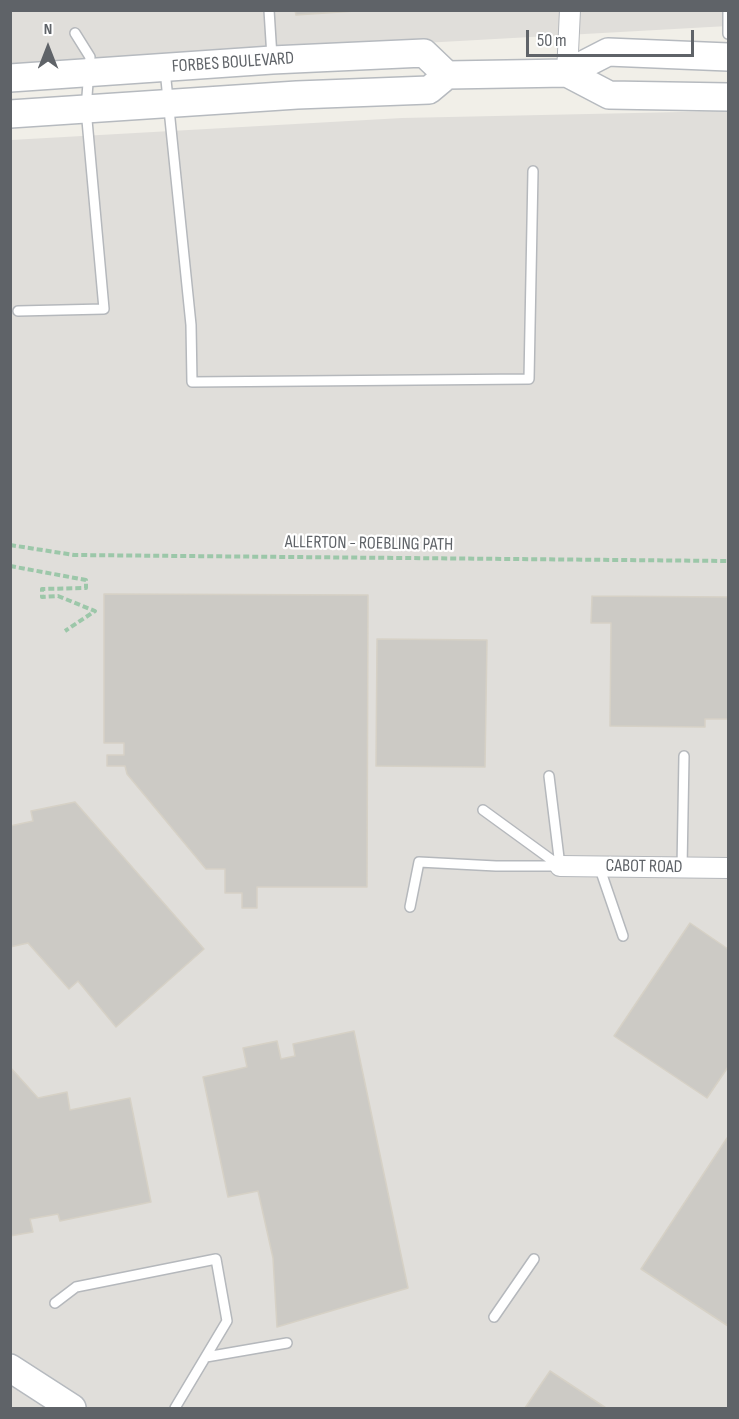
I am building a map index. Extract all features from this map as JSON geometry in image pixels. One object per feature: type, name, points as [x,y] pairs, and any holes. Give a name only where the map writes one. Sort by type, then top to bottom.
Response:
[{"type":"main road","points":[[447,75],[567,73],[608,52],[729,57]]},
{"type":"main road","name":"FORBES BOULEVARD","points":[[10,78],[272,60],[424,53],[447,75],[429,90],[10,114]]},
{"type":"main road","points":[[567,73],[609,95],[729,97]]},
{"type":"main road","points":[[10,1368],[72,1408]]},
{"type":"street","points":[[567,73],[570,10]]},
{"type":"street","name":"CABOT ROAD","points":[[560,866],[729,868]]},
{"type":"lane","points":[[269,10],[272,60]]},
{"type":"lane","points":[[728,10],[729,34]]},
{"type":"lane","points":[[18,311],[104,309],[86,109],[91,73],[90,57],[75,33]]},
{"type":"lane","points":[[164,68],[191,325],[192,382],[529,379],[533,171]]},
{"type":"lane","points":[[682,868],[684,756]]},
{"type":"lane","points":[[549,776],[560,866]]},
{"type":"lane","points":[[483,810],[560,866]]},
{"type":"lane","points":[[410,907],[419,862],[496,866],[560,866]]},
{"type":"lane","points":[[599,866],[623,936]]},
{"type":"lane","points":[[55,1303],[76,1287],[216,1258],[227,1321],[175,1408]]},
{"type":"lane","points":[[494,1317],[534,1258]]},
{"type":"lane","points":[[206,1357],[287,1343]]},
{"type":"path","name":"ALLERTON - ROEBLING PATH","points":[[10,545],[74,555],[729,561]]},
{"type":"path","points":[[10,566],[86,580],[86,588],[42,589],[42,597],[58,596],[95,611],[65,631]]},
{"type":"shaded area","points":[[11,11],[728,11],[728,26],[11,66]]},
{"type":"shaded area","points":[[728,111],[728,1408],[11,1408],[11,140],[402,118]]},
{"type":"building","points":[[295,10],[370,10],[296,15]]},
{"type":"building","points":[[104,594],[368,595],[367,887],[257,887],[257,908],[242,908],[242,893],[225,893],[225,869],[206,869],[127,774],[125,766],[107,766],[107,755],[124,755],[124,743],[104,743]]},
{"type":"building","points":[[592,596],[728,597],[728,719],[705,719],[705,727],[610,726],[611,623],[591,623]]},
{"type":"building","points":[[377,639],[487,640],[485,767],[376,766]]},
{"type":"building","points":[[75,802],[204,949],[116,1027],[78,981],[69,989],[28,943],[10,947],[10,826],[33,821],[31,811]]},
{"type":"building","points":[[690,923],[728,949],[728,1067],[707,1098],[614,1036]]},
{"type":"building","points":[[354,1031],[408,1288],[277,1327],[273,1258],[258,1191],[228,1197],[203,1077],[247,1067],[243,1048],[277,1041],[281,1059],[295,1056],[293,1044]]},
{"type":"building","points":[[10,1067],[38,1098],[67,1092],[70,1110],[130,1098],[151,1202],[60,1221],[58,1214],[30,1219],[33,1232],[10,1236]]},
{"type":"building","points":[[728,1139],[728,1326],[641,1269]]},
{"type":"building","points":[[550,1371],[606,1408],[525,1408]]}]
